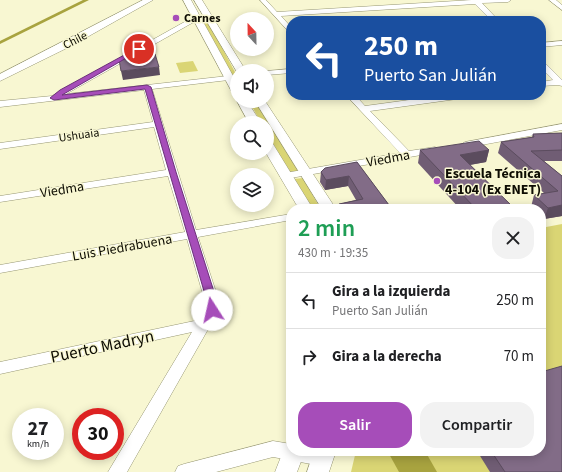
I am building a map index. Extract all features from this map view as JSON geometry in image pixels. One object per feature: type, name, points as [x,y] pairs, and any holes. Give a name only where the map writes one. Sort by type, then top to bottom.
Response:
[{"type":"main road","name":"Chile","points":[[0,78],[76,40],[149,0]]},
{"type":"street","points":[[187,0],[230,72]]},
{"type":"street","points":[[198,0],[237,64]]},
{"type":"street","points":[[263,0],[286,25]]},
{"type":"street","points":[[276,14],[508,0]]},
{"type":"street","points":[[552,0],[562,8]]},
{"type":"street","points":[[476,1],[491,16]]},
{"type":"street","points":[[54,98],[63,91],[190,21],[209,18]]},
{"type":"street","points":[[546,45],[562,43]]},
{"type":"street","points":[[546,69],[561,83]]},
{"type":"street","points":[[274,72],[286,71]]},
{"type":"street","points":[[0,104],[230,77]]},
{"type":"street","points":[[546,84],[561,83]]},
{"type":"street","points":[[117,472],[212,310],[211,298],[147,87]]},
{"type":"street","points":[[355,100],[407,155]]},
{"type":"street","points":[[363,109],[428,100]]},
{"type":"street","points":[[265,108],[326,204]]},
{"type":"street","name":"Ushuaia","points":[[0,146],[158,124]]},
{"type":"street","name":"Viedma","points":[[285,176],[562,128]]},
{"type":"street","points":[[274,156],[303,204]]},
{"type":"street","name":"Viedma","points":[[0,199],[172,172]]},
{"type":"street","name":"Luis Piedrabuena","points":[[0,269],[286,218]]},
{"type":"street","name":"Puerto Madryn","points":[[0,368],[204,324]]},
{"type":"street","points":[[184,472],[273,449],[286,456]]},
{"type":"street","points":[[291,458],[322,460]]},
{"type":"shaded area","points":[[83,0],[89,0],[0,44],[0,41]]},
{"type":"shaded area","points":[[207,19],[231,64],[230,77],[198,21]]},
{"type":"shaded area","points":[[193,61],[198,71],[180,73],[176,63]]},
{"type":"shaded area","points":[[253,108],[261,108],[266,116],[257,116]]},
{"type":"shaded area","points":[[274,129],[299,171],[290,173],[274,145]]},
{"type":"shaded area","points":[[303,178],[318,204],[310,204],[294,179]]},
{"type":"shaded area","points":[[562,224],[562,472],[351,472],[355,456],[546,456],[546,227]]},
{"type":"shaded area","points":[[390,456],[428,456],[437,472],[399,472]]},
{"type":"building","points":[[155,54],[159,67],[121,71],[119,59]]},
{"type":"building","points":[[562,133],[562,150],[531,151],[562,176],[562,205],[548,208],[546,204],[544,204],[534,195],[558,191],[501,142],[534,137],[533,134]]},
{"type":"building","points":[[479,141],[489,150],[460,155],[510,204],[471,204],[420,150]]},
{"type":"building","points":[[357,162],[388,204],[339,204],[363,199],[349,176],[326,180],[321,172],[325,168]]},
{"type":"building","points":[[562,366],[562,472],[505,472],[494,456],[546,456],[546,371]]},
{"type":"place","name":"Carnes","points":[[176,18]]},
{"type":"place","name":"Escuela Técnica 4-104 (Ex ENET)","points":[[437,181]]},
{"type":"route","points":[[139,49],[63,91],[54,98],[147,87],[211,298],[212,310]]}]
